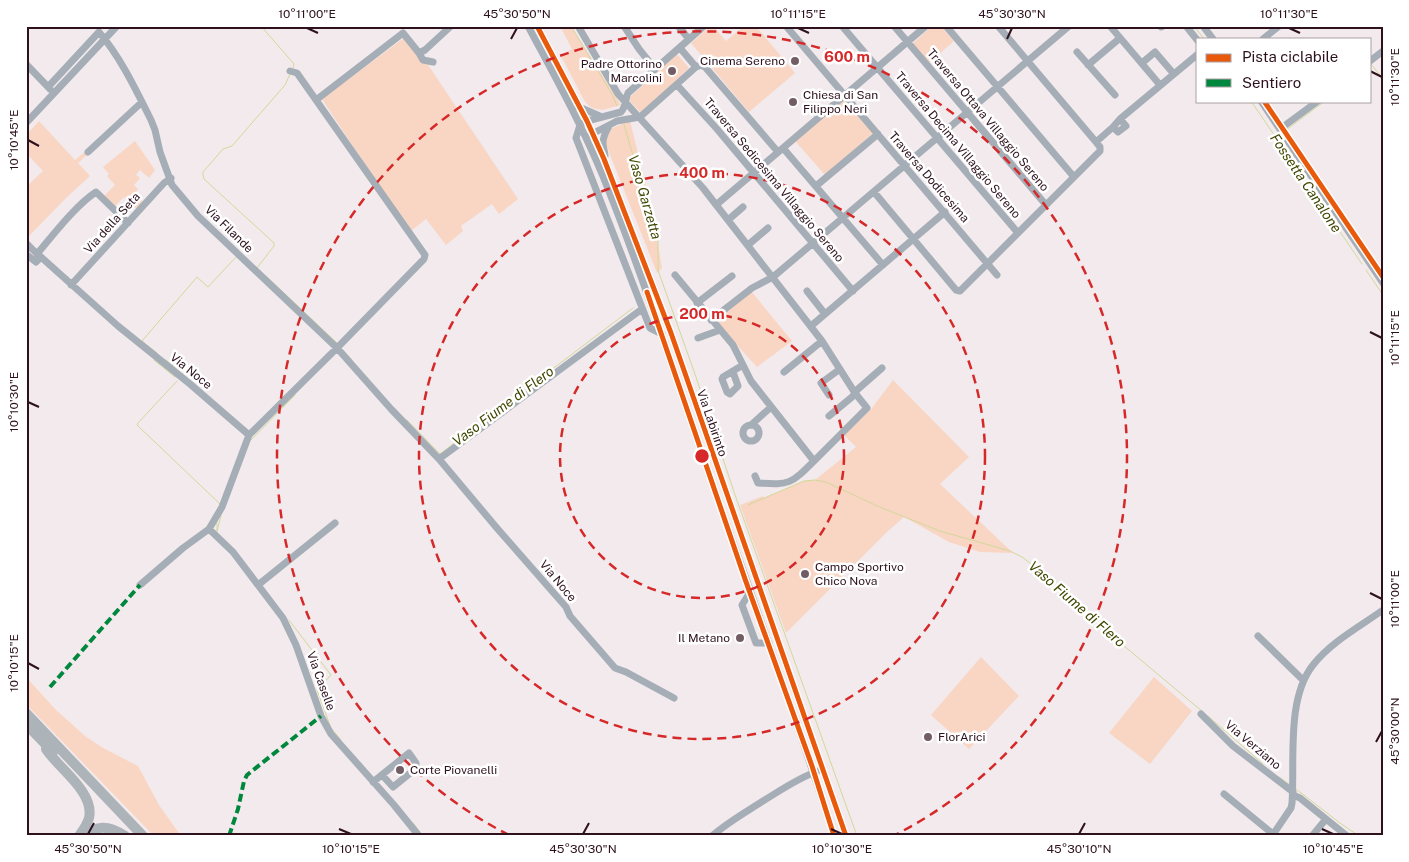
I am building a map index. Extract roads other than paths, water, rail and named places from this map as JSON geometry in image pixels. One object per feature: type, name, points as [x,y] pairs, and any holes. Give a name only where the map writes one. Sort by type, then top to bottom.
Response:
[{"type":"highway","points":[[26,713],[143,836]]},
{"type":"highway","points":[[26,724],[133,836]]},
{"type":"highway","points":[[39,737],[47,752],[80,788],[89,804],[89,818],[80,836]]},
{"type":"highway","points":[[80,836],[98,828],[106,827],[114,829],[125,836]]},
{"type":"street","points":[[26,123],[117,26]]},
{"type":"street","points":[[419,52],[425,50],[451,26]]},
{"type":"street","name":"Via Labirinto","points":[[528,26],[604,159],[671,332],[846,836]]},
{"type":"street","name":"Via Labirinto","points":[[537,26],[579,107],[583,123]]},
{"type":"street","points":[[578,26],[618,94],[696,179],[811,326],[866,408],[794,480],[788,483],[758,484],[755,476]]},
{"type":"street","points":[[624,26],[655,69]]},
{"type":"street","points":[[678,26],[689,40]]},
{"type":"street","points":[[662,334],[650,328],[576,136],[583,123],[621,112],[624,109],[628,93],[704,26]]},
{"type":"street","name":"Traversa Dodicesima","points":[[786,26],[988,262],[997,275]]},
{"type":"street","name":"Traversa Decima Villaggio Sereno","points":[[842,26],[1018,233]]},
{"type":"street","name":"Traversa Ottava Villaggio Sereno","points":[[894,26],[1046,205]]},
{"type":"street","points":[[716,205],[926,26]]},
{"type":"street","points":[[946,26],[1074,177]]},
{"type":"street","points":[[874,192],[956,290],[960,291],[1101,149],[998,26]]},
{"type":"street","points":[[711,320],[752,288],[772,277],[813,244],[1069,26]]},
{"type":"street","points":[[1110,26],[1160,85]]},
{"type":"street","points":[[1186,26],[1196,38]]},
{"type":"street","points":[[1203,26],[1212,38]]},
{"type":"street","points":[[1264,38],[1275,27]]},
{"type":"street","points":[[48,87],[99,32],[105,39]]},
{"type":"street","points":[[316,100],[403,33],[419,52],[423,60],[433,62]]},
{"type":"street","points":[[1088,65],[1120,38]]},
{"type":"street","name":"Via Filande","points":[[105,39],[123,67],[155,130],[160,152],[172,185],[204,223],[338,348]]},
{"type":"street","points":[[680,48],[696,67]]},
{"type":"street","points":[[1372,59],[1383,50]]},
{"type":"street","points":[[1077,52],[1114,95]]},
{"type":"street","points":[[1142,63],[1155,52],[1173,74]]},
{"type":"street","points":[[1096,142],[1120,119],[1196,56]]},
{"type":"street","points":[[26,64],[53,95]]},
{"type":"street","points":[[576,136],[589,135],[617,121],[640,117],[696,67],[700,65],[705,67],[816,186],[882,265]]},
{"type":"street","points":[[140,585],[183,548],[209,529],[222,507],[249,435],[338,348],[424,259],[425,255],[297,73],[290,71]]},
{"type":"street","name":"Traversa Sedicesima Villaggio Sereno","points":[[677,84],[853,291]]},
{"type":"street","points":[[88,152],[142,102]]},
{"type":"street","points":[[1262,102],[1383,283]]},
{"type":"street","points":[[1280,129],[1317,102]]},
{"type":"street","points":[[579,107],[603,117]]},
{"type":"street","points":[[604,159],[603,143],[610,125]]},
{"type":"street","points":[[816,186],[878,134]]},
{"type":"street","name":"Via Labirinto","points":[[589,135],[662,334],[814,772],[834,836]]},
{"type":"street","name":"Via della Seta","points":[[71,285],[164,183],[171,178]]},
{"type":"street","points":[[33,254],[96,192],[128,222]]},
{"type":"street","points":[[728,220],[743,207]]},
{"type":"street","points":[[811,326],[945,212]]},
{"type":"street","points":[[748,245],[768,228]]},
{"type":"street","name":"Via Noce","points":[[26,243],[33,254],[249,435]]},
{"type":"street","points":[[676,275],[733,346],[751,381],[814,461]]},
{"type":"street","points":[[697,302],[732,276]]},
{"type":"street","points":[[807,292],[825,314]]},
{"type":"street","points":[[439,459],[642,309]]},
{"type":"street","points":[[698,338],[720,330]]},
{"type":"street","points":[[784,372],[822,341]]},
{"type":"street","name":"Via Noce","points":[[338,348],[439,459],[616,668],[674,698]]},
{"type":"street","points":[[733,372],[743,366]]},
{"type":"street","points":[[829,416],[882,368]]},
{"type":"street","points":[[829,395],[821,383],[840,369]]},
{"type":"street","points":[[751,425],[772,407]]},
{"type":"street","points":[[258,585],[335,523]]},
{"type":"street","name":"Via Caselle","points":[[209,529],[233,552],[283,618],[293,638],[326,726],[335,739],[419,836]]},
{"type":"street","points":[[750,592],[742,605],[756,643],[769,643]]},
{"type":"street","name":"Via Verziano","points":[[1224,794],[1273,835],[1291,808],[1295,719],[1303,680],[1313,665],[1327,651],[1383,610]]},
{"type":"street","points":[[1258,636],[1303,680]]},
{"type":"street","points":[[786,691],[795,689]]},
{"type":"street","name":"Via Verziano","points":[[1201,714],[1233,746],[1293,790],[1300,798],[1347,836]]},
{"type":"street","points":[[373,782],[408,753],[416,763],[414,770],[392,787],[382,775]]},
{"type":"street","points":[[712,836],[733,820],[805,775],[823,770]]},
{"type":"street","points":[[1312,836],[1326,819]]},
{"type":"waterway","name":"Vaso Fiume di Flero","points":[[261,26],[294,64],[293,68]]},
{"type":"waterway","name":"Vaso Garzetta","points":[[571,26],[612,94],[617,106]]},
{"type":"waterway","name":"Fossetta Canalone","points":[[1194,26],[1203,38]]},
{"type":"waterway","name":"Fossetta Canalone","points":[[1372,65],[1383,79]]},
{"type":"waterway","name":"Vaso Fiume di Flero","points":[[257,268],[274,246],[274,243],[204,179],[203,172],[223,149],[232,146],[285,85],[290,74]]},
{"type":"waterway","name":"Fossetta Canalone","points":[[1252,102],[1362,264]]},
{"type":"waterway","name":"Fossetta Canalone","points":[[1268,102],[1280,122]]},
{"type":"waterway","name":"Fossetta Canalone","points":[[1286,130],[1324,102]]},
{"type":"waterway","name":"Vaso Garzetta","points":[[624,125],[658,239],[659,273],[734,492],[857,836]]},
{"type":"waterway","points":[[157,353],[142,341],[197,277],[208,287],[236,257]]},
{"type":"waterway","name":"Fossetta Canalone","points":[[1366,270],[1383,295]]},
{"type":"waterway","name":"Vaso Fiume di Flero","points":[[266,276],[337,343]]},
{"type":"waterway","name":"Vaso Fiume di Flero","points":[[407,420],[440,454],[633,308]]},
{"type":"waterway","name":"Vaso Fiume di Flero","points":[[341,348],[352,360]]},
{"type":"waterway","points":[[154,360],[175,377]]},
{"type":"waterway","points":[[166,360],[186,377]]},
{"type":"waterway","points":[[177,381],[137,425],[220,504]]},
{"type":"waterway","points":[[251,440],[295,395]]},
{"type":"waterway","name":"Vaso Fiume di Flero","points":[[748,505],[804,481],[815,480],[826,482],[877,506],[940,531],[1010,551],[1030,563],[1062,594],[1203,712]]},
{"type":"waterway","points":[[217,531],[221,516]]},
{"type":"waterway","points":[[217,523],[217,531]]},
{"type":"waterway","points":[[289,620],[331,675],[317,690],[331,728],[341,740]]},
{"type":"waterway","name":"Vaso Fiume di Flero","points":[[1208,716],[1263,764]]},
{"type":"waterway","name":"Vaso Fiume di Flero","points":[[1279,777],[1290,785]]},
{"type":"waterway","name":"Vaso Fiume di Flero","points":[[1296,789],[1359,836]]},
{"type":"waterway","points":[[413,823],[423,836]]},
{"type":"place","name":"Cinema Sereno","points":[[795,61]]},
{"type":"place","name":"Padre Ottorino Marcolini","points":[[672,71]]},
{"type":"place","name":"Chiesa di San Filippo Neri","points":[[793,102]]},
{"type":"place","name":"Campo Sportivo Chico Nova","points":[[805,574]]},
{"type":"place","name":"Il Metano","points":[[740,638]]},
{"type":"place","name":"FlorArici","points":[[928,737]]},
{"type":"place","name":"Corte Piovanelli","points":[[400,770]]}]
